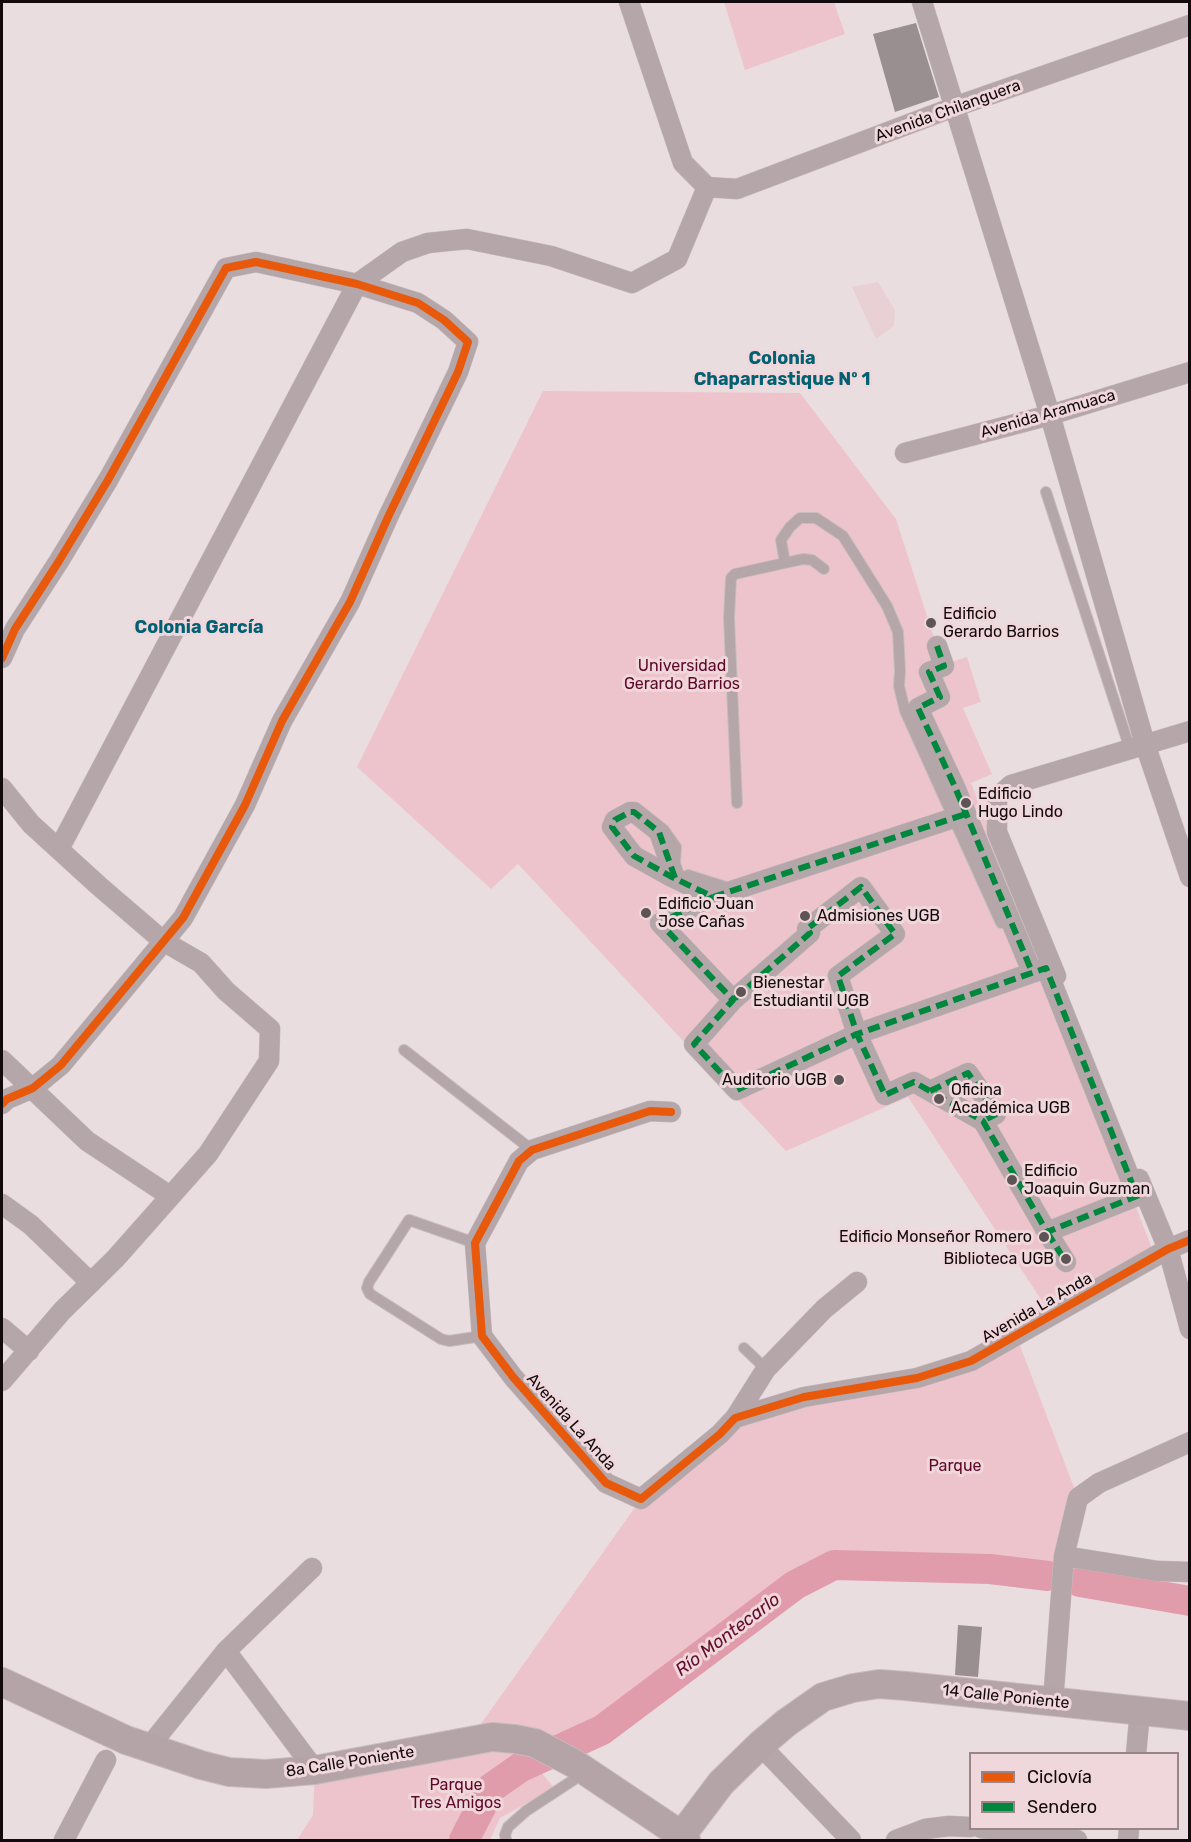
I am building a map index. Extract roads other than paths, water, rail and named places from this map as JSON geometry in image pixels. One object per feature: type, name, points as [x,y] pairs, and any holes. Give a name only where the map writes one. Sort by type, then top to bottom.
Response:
[{"type":"street","points":[[59,849],[357,284],[402,252],[428,243],[467,239],[551,256],[632,283],[677,260],[707,187],[683,163],[629,2]]},
{"type":"street","points":[[922,2],[1050,415],[1138,747],[1190,877]]},
{"type":"street","name":"Avenida Chilanguera","points":[[707,187],[737,189],[954,107],[1190,25]]},
{"type":"street","points":[[2,658],[15,629],[60,561],[108,480],[226,268],[256,262],[357,284],[418,303],[444,320],[468,342],[458,372],[350,602],[282,721],[245,805],[183,918],[61,1065],[33,1088],[7,1099],[2,1104]]},
{"type":"street","name":"Avenida Aramuaca","points":[[905,453],[1050,415],[1190,372]]},
{"type":"street","points":[[936,646],[944,666],[929,672],[940,697],[918,708],[957,814],[1024,973]]},
{"type":"street","points":[[1190,731],[1011,784],[997,798],[997,832],[1167,1249],[1190,1329]]},
{"type":"street","points":[[2,788],[31,824],[163,941],[201,963],[226,991],[270,1029],[269,1061],[208,1154],[115,1259],[62,1311],[2,1381]]},
{"type":"street","points":[[674,873],[659,832],[634,812],[630,812],[614,825],[634,856],[674,873],[713,897]]},
{"type":"street","points":[[733,1000],[660,923],[713,897],[957,814]]},
{"type":"street","points":[[1047,1232],[1137,1196],[1046,968],[1024,973],[858,1034],[737,1090],[693,1044],[733,1000],[810,933],[807,929],[861,886],[895,934],[838,976],[858,1034],[885,1095],[914,1082],[983,1121],[1047,1232],[1066,1262]]},
{"type":"street","points":[[2,1059],[87,1141],[170,1196]]},
{"type":"street","points":[[930,1091],[968,1073],[996,1114],[983,1121]]},
{"type":"street","points":[[482,1336],[475,1243],[519,1161],[532,1150],[650,1111],[671,1112]]},
{"type":"street","points":[[2,1204],[31,1225],[91,1283]]},
{"type":"street","name":"Avenida La Anda","points":[[482,1336],[513,1377],[606,1483],[641,1500],[720,1434],[735,1418],[804,1397],[917,1378],[971,1361],[1167,1249],[1190,1240]]},
{"type":"street","points":[[735,1418],[766,1369],[824,1309],[857,1282]]},
{"type":"street","points":[[2,1328],[29,1351]]},
{"type":"street","points":[[1053,1702],[1064,1556],[1078,1498],[1099,1483],[1190,1442]]},
{"type":"street","points":[[1064,1556],[1158,1572],[1190,1572]]},
{"type":"street","points":[[148,1748],[226,1652],[312,1568]]},
{"type":"street","points":[[226,1652],[315,1770]]},
{"type":"street","name":"8a Calle Poniente","points":[[2,1682],[148,1748],[229,1772],[266,1774],[315,1770],[492,1737],[535,1743],[581,1768],[682,1839]]},
{"type":"street","name":"14 Calle Poniente","points":[[682,1839],[721,1783],[760,1745],[823,1697],[853,1688],[879,1684],[1190,1716]]},
{"type":"street","points":[[1136,1752],[1140,1711]]},
{"type":"street","points":[[760,1745],[851,1840]]},
{"type":"street","points":[[64,1840],[106,1760]]},
{"type":"street","points":[[896,1840],[925,1829],[949,1826],[969,1827]]},
{"type":"street","points":[[997,1830],[1077,1840]]},
{"type":"lane","points":[[1046,492],[1138,747]]},
{"type":"lane","points":[[674,873],[726,887],[742,884],[831,850],[957,814],[903,703],[898,686],[900,670],[898,632],[887,606],[843,536],[816,518],[800,518],[781,540],[785,563]]},
{"type":"lane","points":[[737,803],[729,618],[731,578],[735,574],[785,563],[812,560],[824,569]]},
{"type":"lane","points":[[1024,973],[1045,951]]},
{"type":"lane","points":[[404,1050],[532,1150]]},
{"type":"lane","points":[[475,1243],[409,1220],[369,1282],[368,1288],[370,1294],[441,1339],[449,1341],[482,1336]]},
{"type":"lane","points":[[744,1348],[766,1369]]},
{"type":"lane","points":[[506,1840],[508,1827],[581,1768]]},
{"type":"waterway","name":"Río Montecarlo","points":[[464,1840],[491,1788],[521,1767],[602,1730],[795,1585],[834,1565],[990,1569],[1048,1576]]},
{"type":"waterway","name":"Río Montecarlo","points":[[1080,1582],[1190,1601]]},
{"type":"place","name":"Edificio Gerardo Barrios","points":[[931,623]]},
{"type":"place","name":"Edificio Hugo Lindo","points":[[966,803]]},
{"type":"place","name":"Edificio Juan Jose Cañas","points":[[646,913]]},
{"type":"place","name":"Admisiones UGB","points":[[805,916]]},
{"type":"place","name":"Bienestar Estudiantil UGB","points":[[741,992]]},
{"type":"place","name":"Auditorio UGB","points":[[839,1080]]},
{"type":"place","name":"Oficina Académica UGB","points":[[939,1099]]},
{"type":"place","name":"Edificio Joaquin Guzman","points":[[1012,1180]]},
{"type":"place","name":"Edificio Monseñor Romero","points":[[1044,1237]]},
{"type":"place","name":"Biblioteca UGB","points":[[1066,1259]]},
{"type":"district","name":"Colonia Chaparrastique Nº 1","points":[[782,370]]},
{"type":"district","name":"Colonia García","points":[[199,628]]},
{"type":"park label","name":"Universidad Gerardo Barrios","points":[[682,675]]},
{"type":"park label","name":"Parque","points":[[955,1466]]},
{"type":"park label","name":"Parque Tres Amigos","points":[[456,1794]]}]
